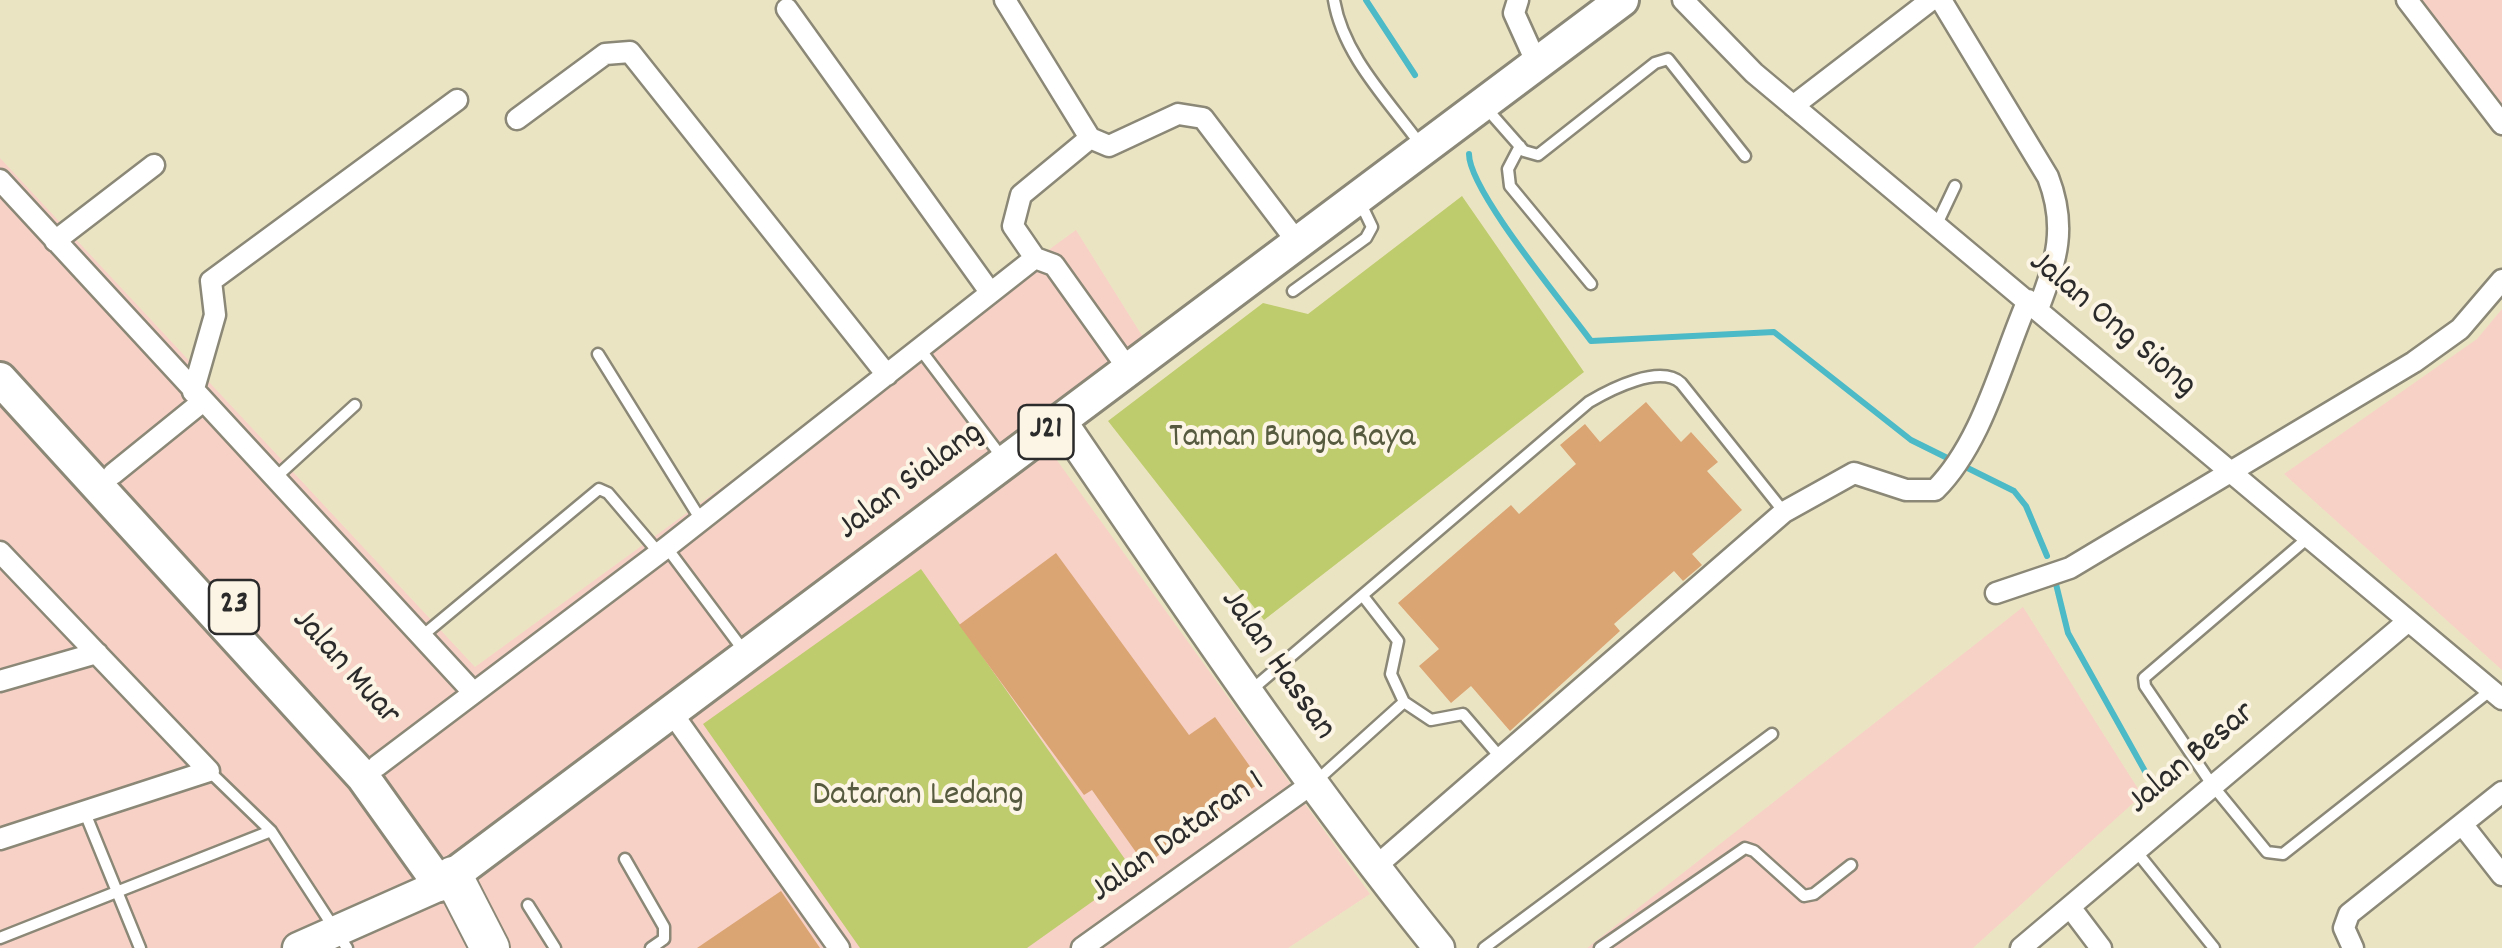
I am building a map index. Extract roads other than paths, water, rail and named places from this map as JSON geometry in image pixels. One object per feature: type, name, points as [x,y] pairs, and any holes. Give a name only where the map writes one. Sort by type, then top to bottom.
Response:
[{"type":"highway","name":"23","points":[[447,880],[473,948]]},
{"type":"highway","name":"23","points":[[447,880],[490,948]]},
{"type":"main road","name":"Jalan Sialang","points":[[447,880],[1622,0]]},
{"type":"main road","name":"Jalan Muar","points":[[0,351],[377,766],[447,880]]},
{"type":"main road","name":"Jalan Muar","points":[[0,379],[364,777],[447,880]]},
{"type":"street","points":[[1005,0],[1090,138],[1109,146],[1178,114],[1203,118],[1298,243]]},
{"type":"street","points":[[1518,0],[1514,14],[1537,64]]},
{"type":"street","name":"Jalan Ong Siong","points":[[1683,0],[1793,106],[2235,471],[2407,622],[2497,694]]},
{"type":"street","points":[[1793,106],[1931,0]]},
{"type":"street","points":[[1374,868],[1784,512],[1854,474],[1920,493],[1935,490],[1954,467],[2056,265],[2061,230],[2059,205],[2048,176],[1941,0]]},
{"type":"street","points":[[2408,0],[2502,124]]},
{"type":"street","points":[[787,10],[990,292]]},
{"type":"street","points":[[517,119],[605,54],[630,52],[887,375]]},
{"type":"street","points":[[114,474],[198,397],[215,314],[211,280],[457,100]]},
{"type":"street","points":[[1090,138],[1017,201],[1013,226],[1035,258],[1054,265],[1129,370]]},
{"type":"street","points":[[55,240],[154,165]]},
{"type":"street","points":[[0,180],[472,691]]},
{"type":"street","points":[[377,766],[701,520],[1035,258]]},
{"type":"street","points":[[1996,593],[2070,568],[2414,362],[2460,329],[2502,280]]},
{"type":"street","name":"Jalan Hassan","points":[[1062,421],[1248,693],[1374,868],[1439,948]]},
{"type":"street","points":[[0,552],[209,771],[0,838]]},
{"type":"street","name":"Jalan Besar","points":[[2021,948],[2407,622]]},
{"type":"street","points":[[0,681],[97,653]]},
{"type":"street","points":[[672,713],[839,948]]},
{"type":"street","name":"Jalan Dataran 1","points":[[1082,948],[1314,783]]},
{"type":"street","points":[[2353,948],[2344,928],[2349,914],[2502,792]]},
{"type":"street","points":[[2462,824],[2502,875]]},
{"type":"street","points":[[298,948],[343,939],[447,880]]},
{"type":"street","points":[[2070,907],[2102,948]]},
{"type":"lane","points":[[1334,0],[1338,21],[1356,58],[1424,149]]},
{"type":"lane","points":[[1483,104],[1533,156],[1543,153],[1655,63],[1668,59],[1746,156]]},
{"type":"lane","points":[[1520,146],[1508,169],[1510,186],[1591,284]]},
{"type":"lane","points":[[1936,224],[1955,186]]},
{"type":"lane","points":[[1293,291],[1366,238],[1372,227],[1358,198]]},
{"type":"lane","points":[[920,349],[1006,463]]},
{"type":"lane","points":[[598,354],[701,520]]},
{"type":"lane","points":[[1248,693],[1590,402],[1662,374],[1681,383],[1784,512]]},
{"type":"lane","points":[[274,479],[356,405]]},
{"type":"lane","points":[[421,637],[599,490],[608,493],[662,550],[748,656]]},
{"type":"lane","points":[[2310,536],[2144,678],[2145,686],[2213,786],[2267,852],[2278,856],[2497,694]]},
{"type":"lane","points":[[1363,596],[1398,641],[1391,674],[1404,702],[1430,720],[1464,714],[1500,758]]},
{"type":"lane","points":[[1314,783],[1404,702]]},
{"type":"lane","points":[[1484,948],[1772,734]]},
{"type":"lane","points":[[209,771],[272,831],[343,939]]},
{"type":"lane","points":[[86,812],[140,948]]},
{"type":"lane","points":[[0,938],[272,831]]},
{"type":"lane","points":[[1600,948],[1745,848],[1754,851],[1804,896],[1814,894],[1851,865]]},
{"type":"lane","points":[[2136,851],[2214,948]]},
{"type":"lane","points":[[625,860],[664,927],[664,939],[651,948]]},
{"type":"lane","points":[[528,905],[554,948]]},
{"type":"waterway","points":[[1366,0],[1415,75]]},
{"type":"waterway","points":[[1469,154],[1484,194],[1591,341],[1774,332],[1911,440],[2014,491],[2026,506],[2047,556]]},
{"type":"waterway","points":[[2055,580],[2068,633],[2151,782]]},
{"type":"park label","name":"Taman Bunga Raya","points":[[1292,440]]},
{"type":"park label","name":"Dataran Ledang","points":[[918,798]]}]
